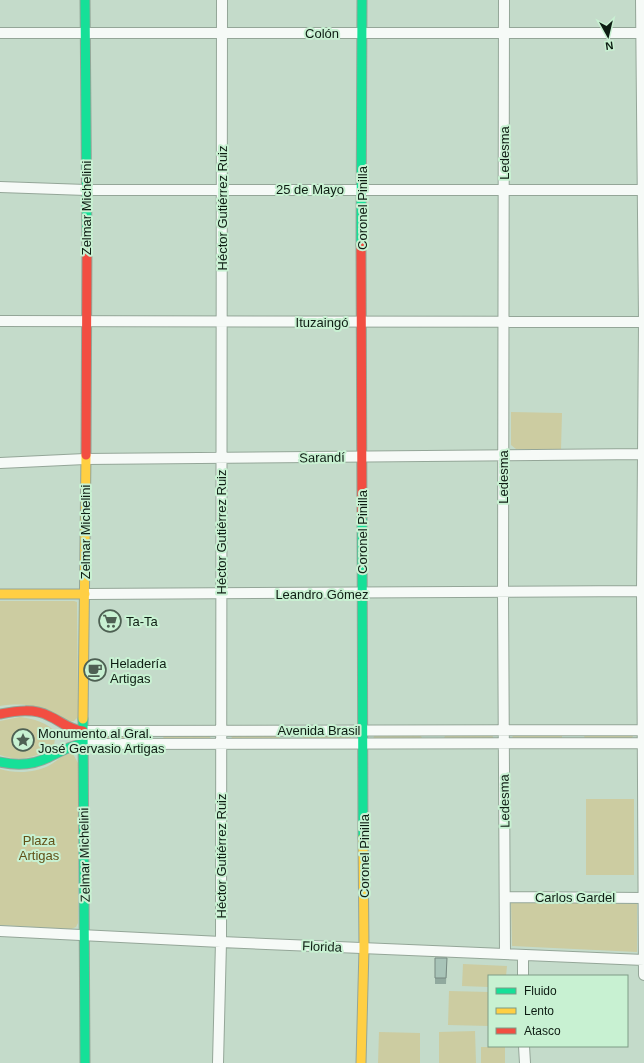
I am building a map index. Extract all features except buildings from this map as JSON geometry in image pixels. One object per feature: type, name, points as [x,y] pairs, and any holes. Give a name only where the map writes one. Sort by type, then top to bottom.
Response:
[{"type":"street","name":"Zelmar Michelini","points":[[85,0],[84,33],[87,322],[83,731],[85,1063]]},
{"type":"street","name":"Héctor Gutiérrez Ruiz","points":[[218,1063],[221,942],[222,744],[222,0]]},
{"type":"street","name":"Coronel Pinilla","points":[[361,1063],[364,948],[361,322],[362,0]]},
{"type":"street","name":"Ledesma","points":[[504,0],[503,593],[506,897],[505,954]]},
{"type":"street","points":[[641,0],[644,190],[644,975]]},
{"type":"street","name":"Colón","points":[[0,33],[642,33]]},
{"type":"street","name":"25 de Mayo","points":[[0,187],[86,190],[644,190]]},
{"type":"street","name":"Ituzaingó","points":[[0,321],[644,321]]},
{"type":"street","name":"Sarandí","points":[[0,464],[85,459],[643,454]]},
{"type":"street","name":"Leandro Gómez","points":[[0,594],[503,593],[643,591]]},
{"type":"street","name":"Avenida Brasil","points":[[0,714],[20,710],[37,711],[55,718],[74,731],[644,730]]},
{"type":"street","name":"Avenida Brasil","points":[[0,762],[15,766],[31,764],[45,760],[72,744],[363,745],[644,743]]},
{"type":"street","name":"Carlos Gardel","points":[[506,897],[644,898]]},
{"type":"street","name":"Florida","points":[[0,931],[643,960]]},
{"type":"street","points":[[523,955],[523,975]]},
{"type":"street","points":[[524,1047],[525,1063]]},
{"type":"green space","points":[[511,412],[562,413],[561,450],[516,449],[511,445]]},
{"type":"green space","points":[[0,601],[77,602],[78,717],[74,721],[69,722],[29,705],[0,706]]},
{"type":"green space","points":[[20,717],[40,722],[53,729],[56,733],[54,745],[35,756],[28,758],[14,758],[0,755],[0,721]]},
{"type":"green space","points":[[304,734],[351,735],[351,738],[304,740],[302,736]]},
{"type":"green space","points":[[375,734],[420,734],[422,738],[373,739]]},
{"type":"green space","points":[[446,734],[491,734],[493,739],[444,738]]},
{"type":"green space","points":[[515,734],[562,735],[562,738],[514,739],[512,737]]},
{"type":"green space","points":[[586,734],[633,736],[631,739],[586,739],[584,737]]},
{"type":"green space","points":[[164,735],[209,735],[211,739],[163,739]]},
{"type":"green space","points":[[278,735],[280,739],[233,740],[231,736]]},
{"type":"green space","points":[[93,736],[141,736],[141,739],[94,740]]},
{"type":"green space","name":"Plaza Artigas","points":[[69,754],[73,754],[78,763],[78,923],[76,927],[71,929],[0,925],[0,769],[12,772],[38,770]]},
{"type":"green space","points":[[586,799],[634,799],[634,875],[586,875]]},
{"type":"green space","points":[[511,901],[637,904],[637,952],[512,946]]},
{"type":"green space","points":[[463,964],[507,966],[506,975],[488,975],[488,987],[462,986]]},
{"type":"green space","points":[[449,991],[488,992],[488,1026],[448,1025]]},
{"type":"green space","points":[[475,1031],[476,1063],[439,1063],[439,1032]]},
{"type":"green space","points":[[379,1032],[420,1033],[420,1063],[378,1063]]},
{"type":"green space","points":[[481,1047],[505,1047],[505,1063],[481,1063]]},
{"type":"traffic: fast","points":[[85,0],[87,242]]},
{"type":"traffic: fast","points":[[361,245],[362,0]]},
{"type":"traffic: fast","points":[[362,516],[363,838]]},
{"type":"traffic: fast","points":[[83,719],[85,1063]]},
{"type":"traffic: fast","points":[[0,762],[13,764],[33,763],[71,747],[83,744]]},
{"type":"traffic: slow","points":[[83,719],[86,455]]},
{"type":"traffic: slow","points":[[0,594],[85,594]]},
{"type":"traffic: slow","points":[[361,1063],[364,948],[363,838]]},
{"type":"traffic: jam","points":[[86,455],[87,242]]},
{"type":"traffic: jam","points":[[361,245],[362,516]]},
{"type":"traffic: jam","points":[[0,714],[19,711],[43,713],[73,729],[83,731]]},
{"type":"place","name":"Ta-Ta","points":[[110,621]]},
{"type":"place","name":"Heladería Artigas","points":[[95,670]]},
{"type":"place","name":"Monumento al Gral. José Gervasio Artigas","points":[[23,740]]}]
